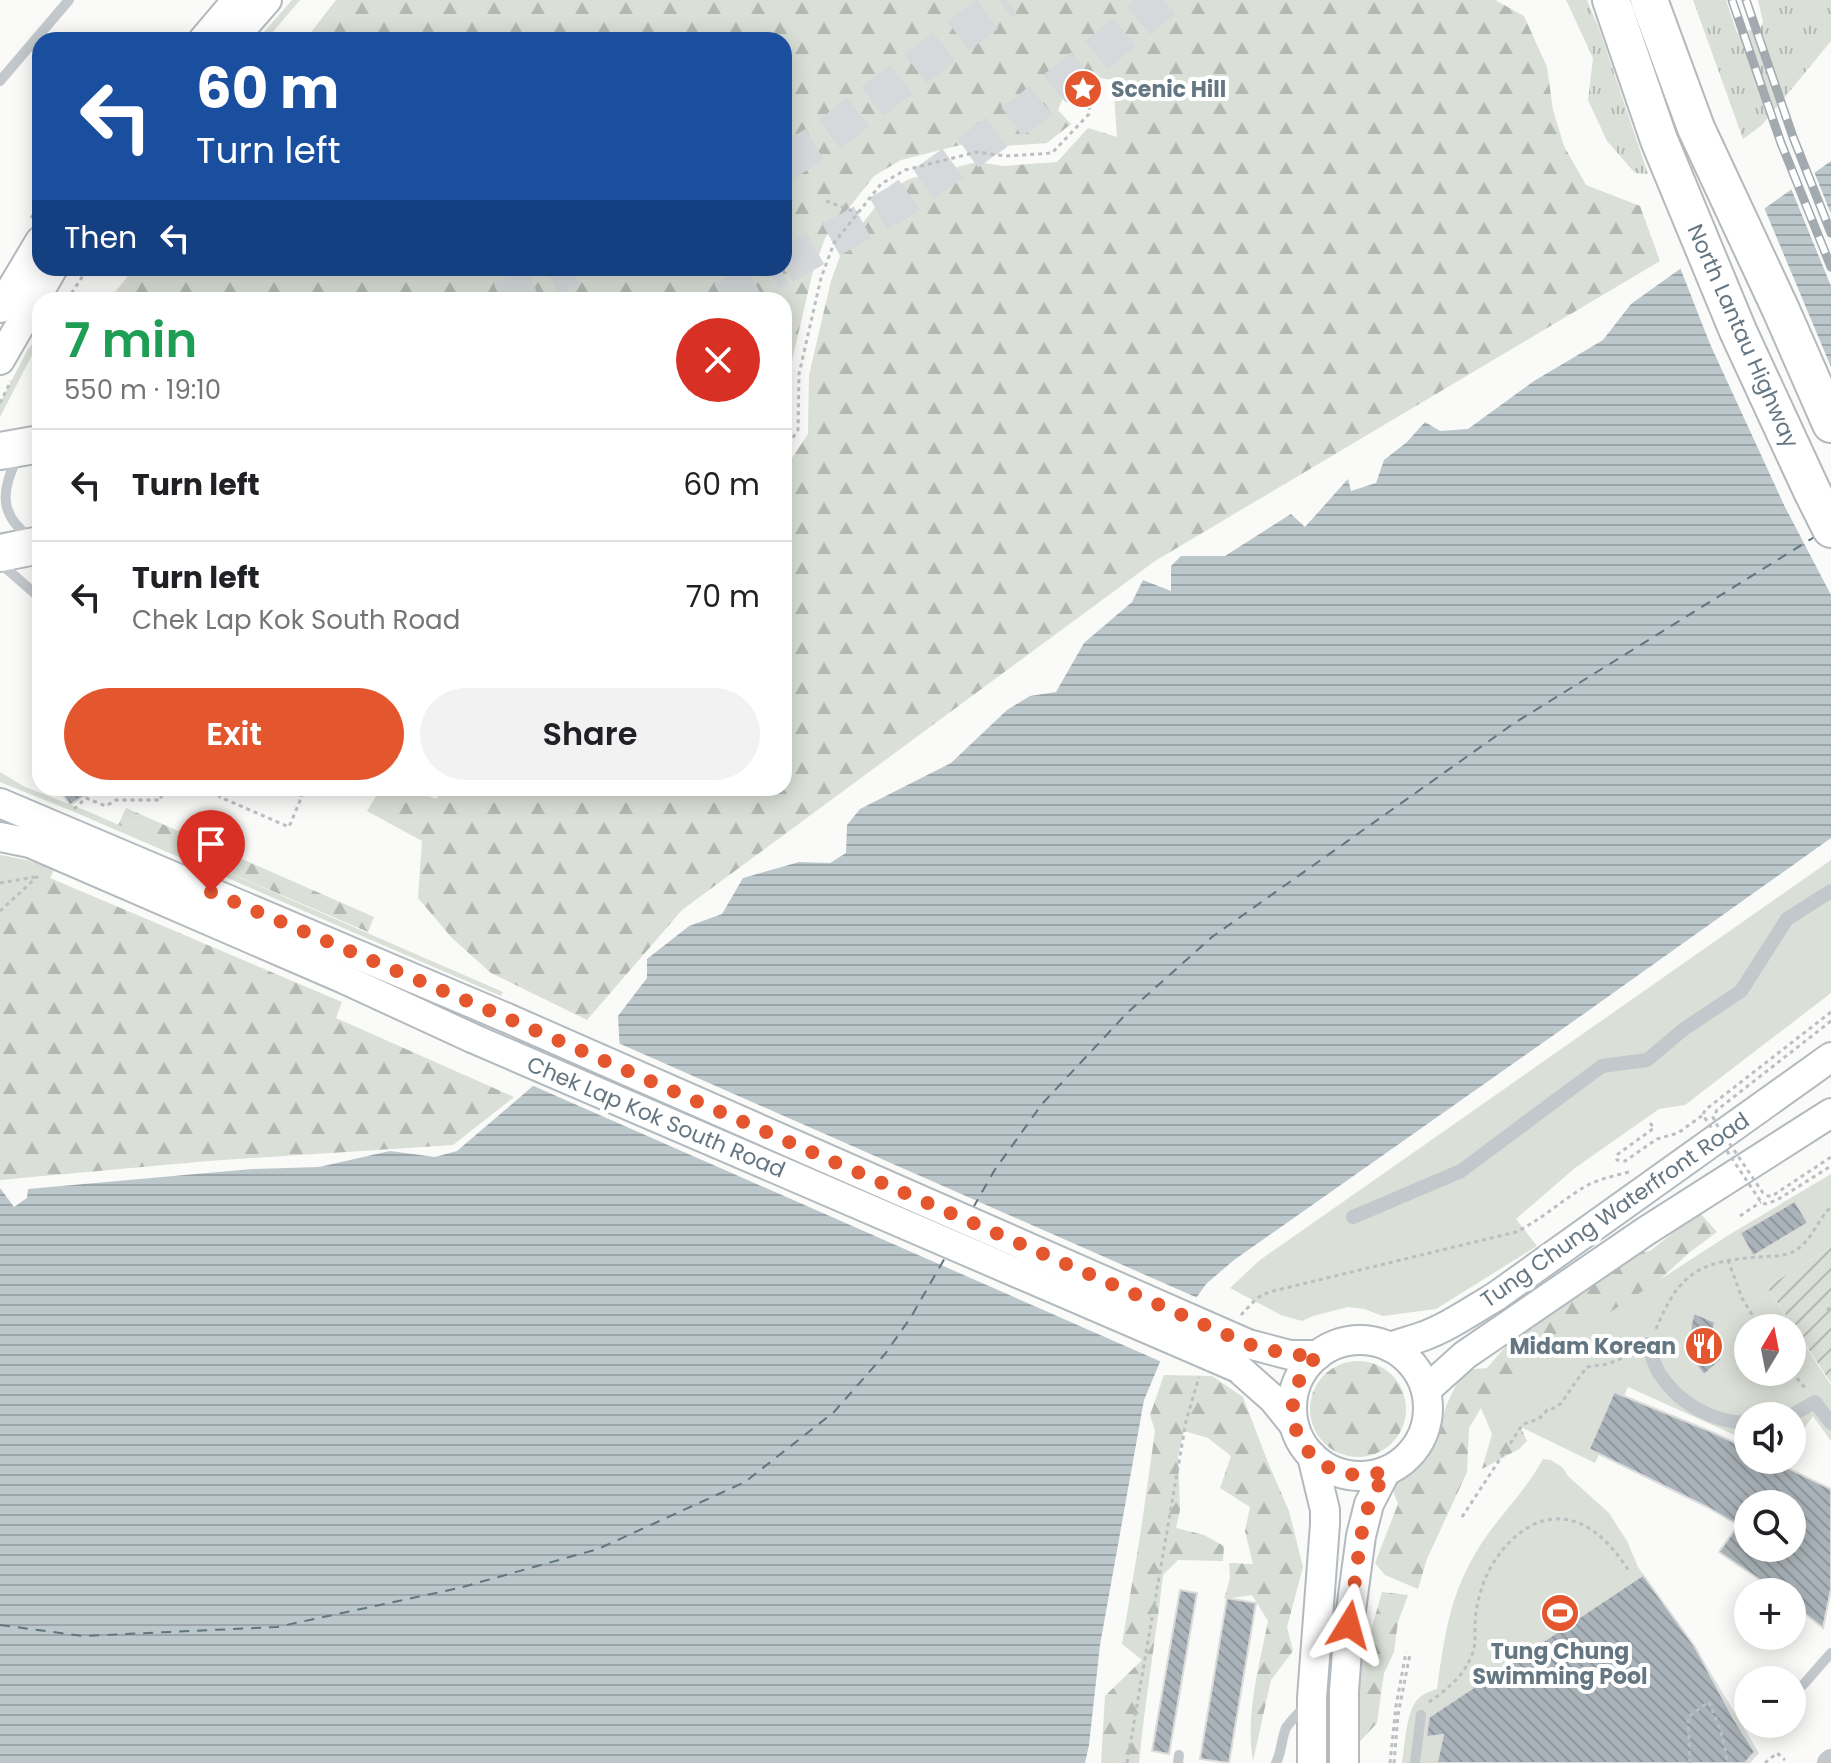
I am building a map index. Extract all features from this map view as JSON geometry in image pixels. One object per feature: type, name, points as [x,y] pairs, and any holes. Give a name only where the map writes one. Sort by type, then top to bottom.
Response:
[{"type":"highway","name":"North Lantau Highway","points":[[1611,0],[1659,140],[1738,331],[1831,529]]},
{"type":"highway","name":"North Lantau Highway","points":[[1649,0],[1696,128],[1831,424]]},
{"type":"main road","points":[[210,32],[237,0]]},
{"type":"main road","points":[[239,32],[267,0]]},
{"type":"main road","points":[[0,308],[32,254]]},
{"type":"main road","points":[[0,360],[32,304]]},
{"type":"main road","name":"Chek Lap Kok South Road","points":[[0,803],[507,1018],[1243,1356],[1294,1425]]},
{"type":"main road","name":"Chek Lap Kok South Road","points":[[0,837],[30,843],[472,1038],[1243,1356],[1318,1355]]},
{"type":"main road","name":"Tung Chung Waterfront Road","points":[[1390,1347],[1449,1324],[1495,1297],[1831,1057]]},
{"type":"main road","name":"Tung Chung Waterfront Road","points":[[1426,1390],[1465,1355],[1633,1240],[1831,1113]]},
{"type":"main road","points":[[1349,1341],[1370,1341],[1390,1347],[1413,1365],[1426,1390],[1428,1415],[1421,1438],[1407,1458],[1373,1475],[1347,1475],[1334,1471],[1312,1456],[1301,1442],[1292,1409],[1298,1380],[1318,1355],[1332,1346],[1349,1341]]},
{"type":"main road","points":[[1312,1456],[1325,1510],[1312,1698],[1312,1763]]},
{"type":"main road","points":[[1344,1763],[1344,1691],[1361,1536],[1369,1504],[1386,1471]]},
{"type":"street","points":[[1353,1217],[1461,1171],[1602,1066],[1647,1060],[1684,1029],[1741,991],[1787,919],[1831,891]]},
{"type":"street","points":[[1647,1344],[1658,1372],[1677,1395],[1701,1413],[1734,1423]]},
{"type":"street","points":[[1806,1407],[1815,1402],[1831,1423]]},
{"type":"lane","points":[[42,32],[69,0]]},
{"type":"lane","points":[[0,81],[32,43]]},
{"type":"lane","points":[[0,466],[25,449]]},
{"type":"lane","points":[[25,449],[9,470],[0,497],[5,517],[15,526],[17,550],[32,581]]},
{"type":"lane","points":[[1806,1682],[1831,1653]]},
{"type":"lane","points":[[1276,1763],[1289,1724],[1312,1698]]},
{"type":"lane","points":[[1415,1763],[1421,1715]]},
{"type":"path","points":[[792,439],[798,430],[799,374],[821,278],[834,243],[881,184],[905,170],[977,152],[1005,156],[1052,153],[1089,114],[1091,83]]},
{"type":"path","points":[[826,201],[858,213]]},
{"type":"path","points":[[76,807],[86,798],[106,806],[116,800],[161,800],[161,796]]},
{"type":"path","points":[[220,796],[289,827],[302,796]]},
{"type":"path","points":[[0,911],[44,870]]},
{"type":"path","points":[[0,883],[38,876]]},
{"type":"path","points":[[1650,1123],[1654,1128],[1618,1154],[1617,1160],[1625,1161],[1657,1139],[1678,1133],[1831,1012]]},
{"type":"path","points":[[1831,1021],[1717,1110],[1713,1117],[1768,1196],[1831,1157]]},
{"type":"path","name":"Tung Chung Waterfront Road","points":[[1704,1122],[1793,1058]]},
{"type":"path","points":[[1703,1115],[1761,1202],[1768,1204],[1777,1200],[1831,1166]]},
{"type":"path","name":"Tung Chung Waterfront Road","points":[[1241,1315],[1257,1298],[1269,1292],[1516,1232],[1592,1183],[1641,1168]]},
{"type":"path","points":[[1740,1216],[1761,1202]]},
{"type":"path","points":[[1462,1517],[1523,1424],[1556,1408],[1587,1367],[1624,1358],[1647,1344],[1672,1293],[1693,1272],[1728,1260],[1796,1251],[1831,1207]]},
{"type":"path","points":[[1728,1260],[1752,1314]]},
{"type":"path","points":[[1127,1763],[1186,1421],[1202,1370]]},
{"type":"path","points":[[1803,1386],[1815,1402]]},
{"type":"path","points":[[1421,1715],[1428,1703],[1465,1670],[1473,1655],[1478,1600],[1486,1577],[1502,1550],[1518,1533],[1531,1524],[1553,1518],[1582,1524],[1618,1554],[1629,1571]]},
{"type":"path","points":[[1392,1763],[1408,1653]]},
{"type":"path","points":[[1690,1763],[1688,1717],[1709,1702],[1727,1754],[1727,1763]]},
{"type":"path","points":[[1765,1763],[1777,1753],[1785,1760]]},
{"type":"green space","points":[[292,0],[300,0],[273,32],[264,32]]},
{"type":"green space","points":[[336,0],[1495,0],[1524,16],[1547,67],[1553,110],[1564,146],[1586,185],[1640,206],[1660,261],[1155,561],[682,910],[587,1020],[491,973],[452,938],[418,898],[422,841],[367,811],[376,796],[428,796],[437,799],[438,796],[792,796],[792,458],[808,434],[809,375],[831,281],[843,248],[888,191],[909,179],[977,162],[1004,166],[1057,162],[1088,128],[1117,137],[1113,80],[1089,76],[1068,86],[1058,110],[1071,124],[1047,143],[1005,146],[976,141],[901,160],[874,176],[825,238],[812,275],[792,360],[792,292],[115,292],[128,276],[792,276],[792,32],[311,32]]},
{"type":"green space","points":[[1566,0],[1587,0],[1648,174],[1635,173],[1607,141],[1588,100],[1593,58]]},
{"type":"green space","points":[[1693,0],[1726,0],[1737,33],[1760,28],[1763,22],[1758,0],[1831,0],[1831,41],[1762,125],[1743,139]]},
{"type":"green space","points":[[32,344],[32,355],[0,417],[0,403]]},
{"type":"green space","points":[[0,772],[32,790],[32,795],[0,782]]},
{"type":"green space","points":[[35,796],[48,796],[87,811],[503,992],[501,996]]},
{"type":"green space","points":[[126,808],[374,917],[368,932],[118,825]]},
{"type":"green space","points":[[0,855],[54,869],[50,878],[342,1002],[336,1018],[514,1097],[453,1145],[208,1161],[0,1180]]},
{"type":"green space","points":[[0,855],[54,869],[50,878],[0,920]]},
{"type":"green space","points":[[1831,860],[1831,993],[1685,1105],[1659,1109],[1575,1168],[1516,1219],[1537,1246],[1436,1309],[1383,1316],[1348,1307],[1302,1321],[1281,1315],[1230,1288],[1260,1260]]},
{"type":"green space","points":[[1831,1174],[1831,1247],[1767,1287],[1785,1314],[1734,1314],[1734,1386],[1806,1386],[1806,1347],[1831,1385],[1831,1441],[1813,1416],[1806,1426],[1806,1402],[1734,1402],[1734,1435],[1628,1387],[1595,1463],[1494,1414],[1507,1387],[1538,1359],[1727,1236]]},
{"type":"green space","points":[[1699,1212],[1717,1232],[1690,1252],[1514,1413],[1527,1441],[1519,1449],[1482,1469],[1492,1434],[1481,1408],[1469,1428],[1467,1472],[1427,1559],[1418,1589],[1385,1575],[1375,1563],[1398,1504],[1392,1488],[1415,1465],[1441,1424],[1463,1370],[1487,1368],[1506,1346],[1489,1316],[1519,1306],[1600,1256],[1650,1251]]},
{"type":"green space","points":[[1831,1247],[1831,1383],[1806,1346],[1806,1314],[1785,1314],[1767,1287]]},
{"type":"green space","points":[[1358,1361],[1376,1365],[1392,1375],[1402,1391],[1406,1409],[1402,1427],[1392,1443],[1376,1453],[1358,1457],[1340,1453],[1324,1443],[1314,1427],[1310,1409],[1314,1391],[1324,1375],[1340,1365]]},
{"type":"green space","points":[[1164,1375],[1212,1376],[1243,1397],[1289,1511],[1303,1567],[1287,1627],[1293,1651],[1271,1680],[1253,1761],[1252,1709],[1268,1621],[1252,1595],[1224,1599],[1230,1578],[1229,1563],[1253,1564],[1245,1531],[1250,1507],[1220,1488],[1231,1456],[1208,1438],[1184,1431],[1178,1455],[1180,1510],[1176,1528],[1204,1535],[1224,1546],[1223,1561],[1178,1560],[1163,1575],[1139,1763],[1101,1763],[1105,1696],[1142,1660],[1122,1644],[1155,1431],[1150,1415]]},
{"type":"green space","name":"Tung Chung Swimming Pool","points":[[1543,1459],[1551,1460],[1609,1513],[1627,1541],[1638,1567],[1695,1647],[1734,1712],[1734,1738],[1750,1738],[1759,1753],[1750,1763],[1402,1763],[1411,1710],[1421,1696],[1437,1689],[1449,1620],[1466,1570]]},
{"type":"green space","points":[[1382,1592],[1408,1595],[1398,1622],[1394,1652],[1384,1673],[1377,1723],[1352,1750],[1356,1683]]},
{"type":"shaded area","points":[[1831,161],[1831,838],[1234,1260],[1206,1284],[1160,1362],[1144,1400],[1100,1645],[1085,1763],[0,1763],[0,1188],[14,1207],[27,1198],[28,1189],[252,1169],[319,1167],[390,1151],[435,1157],[457,1151],[533,1086],[620,1052],[618,1016],[647,978],[647,959],[689,926],[722,914],[743,878],[799,862],[830,863],[846,853],[847,825],[860,809],[951,763],[1007,710],[1030,696],[1056,692],[1084,643],[1132,602],[1143,580],[1171,591],[1171,566],[1181,556],[1225,556],[1291,514],[1305,527],[1348,479],[1351,491],[1376,483],[1384,460],[1407,442],[1425,422],[1440,431],[1468,429],[1534,381],[1603,340],[1631,304]]},
{"type":"pier","points":[[1813,169],[1831,214],[1831,286],[1790,186]]},
{"type":"pier","points":[[1763,205],[1831,367],[1831,595],[1784,505],[1710,344],[1679,265]]},
{"type":"pier","points":[[616,1042],[1200,1299],[1164,1363],[529,1084],[616,1050]]},
{"type":"building","points":[[64,796],[84,796],[70,805]]},
{"type":"building","points":[[1795,1201],[1808,1223],[1753,1256],[1740,1233]]},
{"type":"building","points":[[1694,1313],[1715,1322],[1712,1337],[1721,1360],[1704,1375],[1689,1346]]},
{"type":"building","points":[[1614,1392],[1734,1442],[1734,1474],[1800,1474],[1831,1489],[1831,1589],[1823,1628],[1806,1614],[1806,1578],[1757,1578],[1719,1552],[1734,1531],[1734,1562],[1806,1562],[1806,1490],[1734,1490],[1734,1523],[1589,1449]]},
{"type":"building","points":[[1643,1575],[1695,1647],[1734,1719],[1734,1738],[1746,1738],[1755,1752],[1745,1763],[1437,1763],[1443,1735],[1426,1737],[1429,1717]]},
{"type":"building","points":[[1180,1590],[1197,1593],[1169,1754],[1152,1751]]},
{"type":"building","points":[[1227,1598],[1256,1603],[1229,1763],[1200,1759]]},
{"type":"ferry route","points":[[973,1208],[994,1171],[1042,1104],[1127,1013],[1212,937],[1513,724],[1816,536]]},
{"type":"ferry route","points":[[0,1625],[83,1636],[277,1627],[459,1588],[598,1549],[745,1482],[834,1412],[885,1354],[911,1317],[946,1256]]},
{"type":"tunnel","points":[[792,158],[819,142],[1006,0]]},
{"type":"tunnel","points":[[792,262],[897,203],[1031,108],[1164,0]]},
{"type":"tunnel","points":[[519,292],[554,276]]},
{"type":"tunnel","points":[[737,292],[766,276]]},
{"type":"railway","points":[[1732,0],[1781,143],[1831,267]]},
{"type":"railway","points":[[1746,0],[1793,137],[1831,233]]},
{"type":"place","name":"Scenic Hill","points":[[1083,89]]},
{"type":"place","name":"Midam Korean","points":[[1704,1346]]},
{"type":"place","name":"Tung Chung Swimming Pool","points":[[1560,1613]]},
{"type":"route","points":[[211,892],[507,1018],[1248,1344],[1290,1355],[1318,1355],[1302,1372],[1294,1392],[1294,1425],[1301,1442],[1312,1456],[1334,1471],[1360,1476],[1386,1471],[1369,1504],[1361,1536],[1349,1625]]}]
